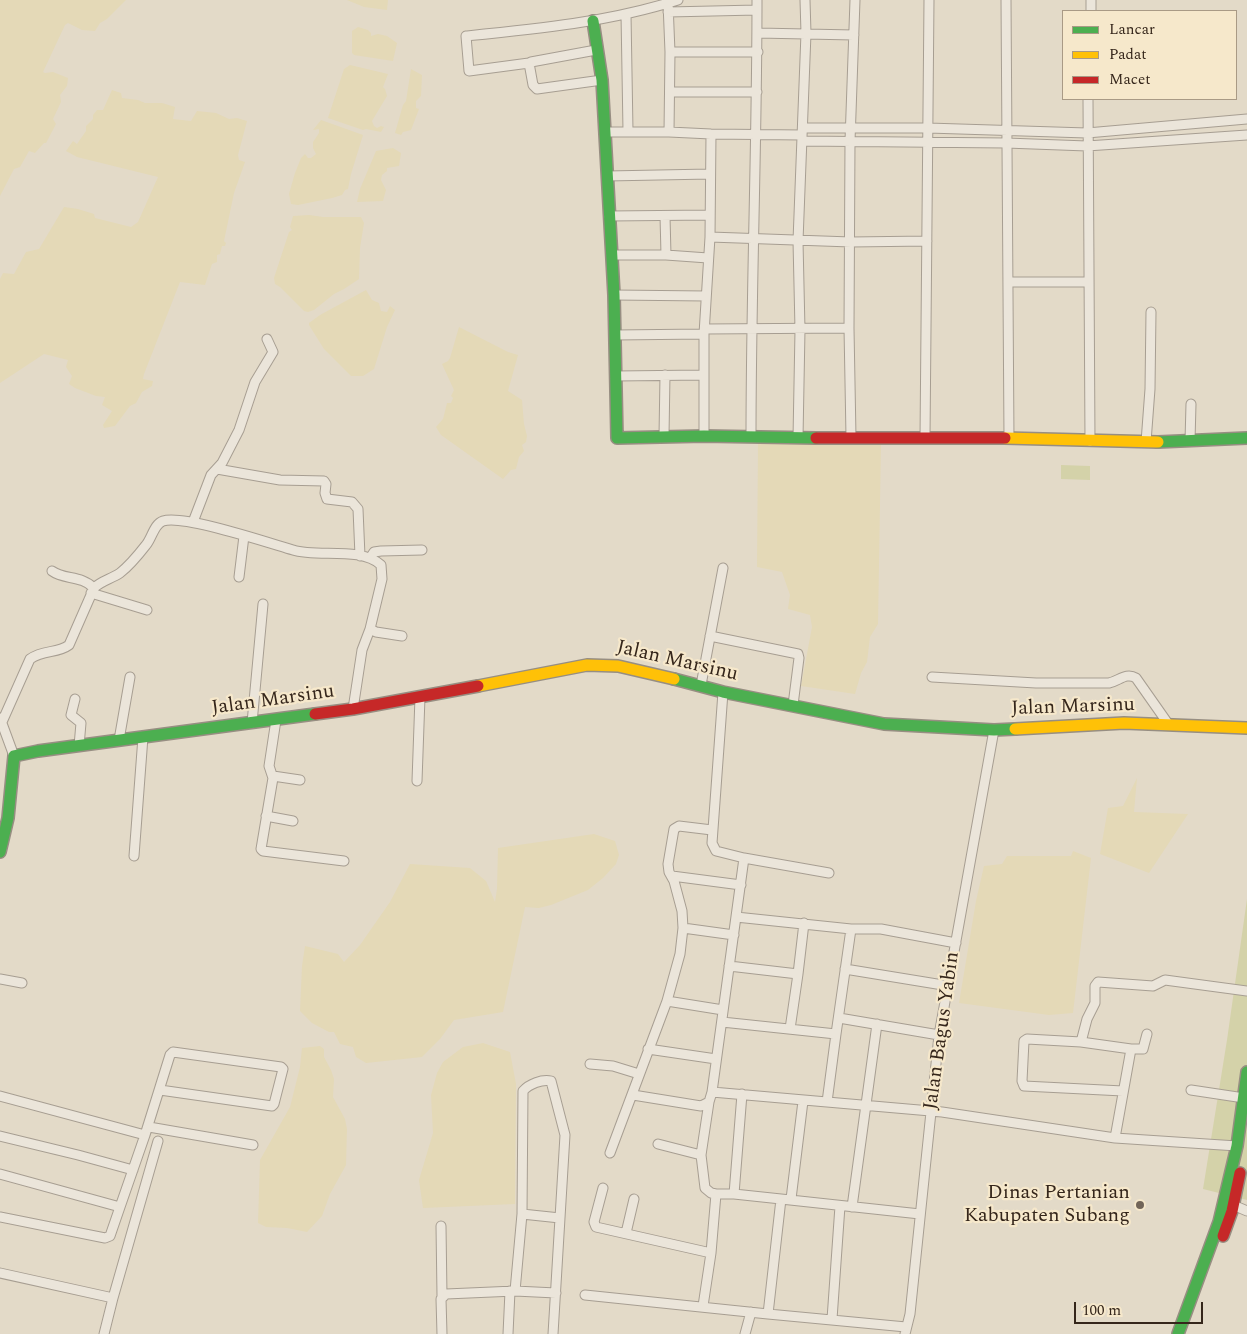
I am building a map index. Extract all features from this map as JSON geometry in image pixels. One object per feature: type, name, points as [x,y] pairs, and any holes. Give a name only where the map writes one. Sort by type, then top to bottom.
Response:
[{"type":"street","points":[[668,8],[678,0]]},
{"type":"street","points":[[798,438],[800,330],[798,240],[806,34],[805,0]]},
{"type":"street","points":[[851,437],[849,328],[851,242],[850,141],[855,0]]},
{"type":"street","points":[[925,438],[929,0]]},
{"type":"street","points":[[1006,0],[1009,438]]},
{"type":"street","points":[[596,50],[533,61],[529,64],[469,71],[466,36],[592,21],[668,8],[758,5],[751,328],[751,437]]},
{"type":"street","points":[[668,8],[670,52],[669,132]]},
{"type":"street","points":[[626,14],[628,131]]},
{"type":"street","points":[[592,21],[602,80],[614,295],[616,434],[618,438],[664,436],[1009,438],[1146,442],[1247,438]]},
{"type":"street","points":[[758,33],[854,35]]},
{"type":"street","points":[[670,52],[758,52]]},
{"type":"street","points":[[529,64],[533,85],[537,89],[602,80]]},
{"type":"street","points":[[670,92],[757,92]]},
{"type":"street","points":[[1088,100],[1090,441]]},
{"type":"street","points":[[802,135],[851,128],[928,128],[1087,133],[1247,119]]},
{"type":"street","points":[[605,132],[802,135],[850,141],[1087,146],[1247,135]]},
{"type":"street","points":[[704,436],[704,331],[710,237],[711,134]]},
{"type":"street","points":[[607,176],[710,174]]},
{"type":"street","points":[[609,216],[710,216]]},
{"type":"street","points":[[665,216],[666,255]]},
{"type":"street","points":[[710,237],[851,242],[927,241]]},
{"type":"street","points":[[612,256],[666,255],[708,258]]},
{"type":"street","points":[[1008,282],[1089,282]]},
{"type":"street","points":[[614,295],[706,296]]},
{"type":"street","points":[[1146,442],[1150,389],[1151,312]]},
{"type":"street","points":[[615,335],[751,328],[800,330],[849,328]]},
{"type":"street","points":[[193,522],[211,475],[222,463],[239,430],[255,382],[273,352],[267,339]]},
{"type":"street","points":[[664,375],[664,436]]},
{"type":"street","points":[[616,376],[703,375]]},
{"type":"street","points":[[1190,441],[1191,404]]},
{"type":"street","points":[[217,469],[280,480],[325,482],[327,499],[352,502],[358,509],[360,556]]},
{"type":"street","points":[[0,852],[8,818],[14,756],[4,741],[1,720],[30,659],[38,654],[63,650],[69,645],[92,590],[121,572],[148,544],[160,522],[164,520],[193,522],[295,551],[370,558],[381,565],[382,580],[370,629],[362,650],[353,709]]},
{"type":"street","points":[[239,577],[244,536]]},
{"type":"street","points":[[370,558],[374,552],[422,550]]},
{"type":"street","points":[[701,685],[723,568]]},
{"type":"street","points":[[52,571],[61,576],[74,577],[90,584],[92,590]]},
{"type":"street","points":[[92,590],[147,610]]},
{"type":"street","points":[[252,723],[262,604]]},
{"type":"street","points":[[370,629],[376,632],[402,636]]},
{"type":"street","points":[[710,636],[798,654],[793,705]]},
{"type":"street","name":"Jalan Marsinu","points":[[14,756],[38,751],[353,709],[587,665],[618,666],[654,673],[723,692],[793,705],[861,721],[884,724],[994,730],[1124,723],[1247,728]]},
{"type":"street","points":[[932,677],[1036,683],[1109,683],[1117,681],[1126,675],[1132,676],[1136,678],[1169,725]]},
{"type":"street","points":[[119,740],[130,677]]},
{"type":"street","points":[[723,692],[712,830],[712,843],[716,851],[744,858],[829,873]]},
{"type":"street","points":[[417,781],[420,697]]},
{"type":"street","points":[[74,699],[71,715],[82,723],[80,746]]},
{"type":"street","points":[[276,720],[269,766],[273,776],[260,848],[263,851],[344,861]]},
{"type":"street","name":"Jalan Bagus Yabin","points":[[906,1330],[910,1314],[939,1034],[994,730]]},
{"type":"street","points":[[134,856],[143,737]]},
{"type":"street","points":[[273,776],[300,780]]},
{"type":"street","points":[[266,816],[293,821]]},
{"type":"street","points":[[610,1153],[667,1001],[680,954],[683,928],[682,910],[668,864],[675,827],[712,830]]},
{"type":"street","points":[[744,858],[722,1022],[701,1155],[705,1188],[711,1193],[716,1194],[791,1199],[920,1214]]},
{"type":"street","points":[[672,876],[741,885]]},
{"type":"street","points":[[736,917],[850,929],[881,929],[956,943]]},
{"type":"street","points":[[790,1029],[804,923]]},
{"type":"street","points":[[683,928],[734,935]]},
{"type":"street","points":[[827,1102],[850,929]]},
{"type":"street","points":[[730,966],[798,974]]},
{"type":"street","points":[[845,969],[949,986]]},
{"type":"street","points":[[0,979],[22,983]]},
{"type":"street","points":[[1081,1042],[1086,1019],[1095,1003],[1095,986],[1098,982],[1153,986],[1165,980],[1247,991]]},
{"type":"street","points":[[667,1001],[723,1010]]},
{"type":"street","points":[[839,1018],[939,1034]]},
{"type":"street","points":[[722,1022],[836,1034]]},
{"type":"street","points":[[852,1207],[877,1024]]},
{"type":"street","points":[[1123,1091],[1026,1087],[1022,1081],[1025,1040],[1081,1042],[1144,1049],[1147,1034]]},
{"type":"street","points":[[648,1049],[716,1060]]},
{"type":"street","points":[[1115,1138],[1131,1049]]},
{"type":"street","points":[[0,1217],[110,1236],[147,1131],[170,1055],[173,1052],[281,1067],[283,1069],[272,1106],[160,1090]]},
{"type":"street","points":[[590,1064],[613,1066],[639,1074]]},
{"type":"street","points":[[1178,1334],[1219,1222],[1237,1146],[1247,1072]]},
{"type":"street","points":[[508,1334],[522,1214],[523,1091],[525,1088],[542,1080],[551,1081],[565,1135],[553,1334]]},
{"type":"street","points":[[1190,1090],[1244,1098]]},
{"type":"street","points":[[632,1095],[701,1106],[710,1097],[742,1094],[931,1112],[1115,1138],[1237,1146]]},
{"type":"street","points":[[734,1194],[742,1094]]},
{"type":"street","points":[[0,1096],[147,1131],[253,1145]]},
{"type":"street","points":[[791,1199],[803,1100]]},
{"type":"street","points":[[0,1136],[78,1154],[133,1170]]},
{"type":"street","points":[[1186,1334],[1233,1205],[1247,1136]]},
{"type":"street","points":[[104,1334],[158,1141]]},
{"type":"street","points":[[658,1144],[701,1155]]},
{"type":"street","points":[[0,1174],[120,1208]]},
{"type":"street","points":[[603,1188],[594,1222],[595,1226],[711,1253]]},
{"type":"street","points":[[703,1306],[711,1253],[716,1194]]},
{"type":"street","points":[[626,1233],[634,1198]]},
{"type":"street","points":[[768,1314],[781,1199]]},
{"type":"street","points":[[1233,1205],[1247,1210]]},
{"type":"street","points":[[832,1319],[840,1206]]},
{"type":"street","points":[[522,1214],[560,1218]]},
{"type":"street","points":[[441,1226],[442,1296],[440,1305],[442,1334]]},
{"type":"street","points":[[0,1273],[113,1298]]},
{"type":"street","points":[[442,1296],[451,1293],[512,1291],[556,1293]]},
{"type":"street","points":[[585,1295],[832,1319],[906,1330]]},
{"type":"street","points":[[745,1334],[751,1312]]},
{"type":"shaded area","points":[[0,0],[126,0],[107,19],[100,23],[95,31],[82,30],[68,23],[65,25],[43,72],[53,72],[68,78],[67,86],[60,95],[61,102],[53,119],[56,124],[46,143],[35,153],[29,151],[20,167],[14,169],[0,196]]},
{"type":"shaded area","points":[[347,0],[388,0],[387,10],[364,7]]},
{"type":"shaded area","points":[[358,27],[368,30],[371,36],[378,34],[387,36],[397,43],[393,61],[354,55],[352,53],[352,31]]},
{"type":"shaded area","points":[[350,65],[388,74],[383,87],[387,96],[372,121],[377,128],[384,127],[381,132],[363,130],[328,118],[344,69]]},
{"type":"shaded area","points":[[411,69],[422,75],[421,96],[416,101],[416,108],[419,109],[411,130],[403,132],[401,135],[395,133],[403,105],[406,101]]},
{"type":"shaded area","points":[[112,90],[121,93],[122,98],[145,103],[162,103],[175,107],[173,119],[191,121],[197,111],[216,113],[229,119],[237,118],[247,121],[238,155],[239,160],[245,162],[234,193],[224,241],[226,243],[225,246],[222,246],[220,254],[217,255],[217,262],[212,264],[205,285],[180,282],[144,374],[143,379],[153,381],[152,386],[142,392],[136,403],[130,406],[115,426],[104,428],[103,425],[112,411],[102,405],[105,397],[96,396],[69,384],[72,376],[66,367],[68,360],[44,354],[0,383],[0,279],[3,273],[14,274],[26,252],[39,249],[64,207],[78,209],[94,214],[95,218],[131,227],[138,222],[158,177],[77,157],[66,151],[73,141],[77,144],[97,110],[103,110]]},
{"type":"shaded area","points":[[321,120],[363,135],[348,189],[342,195],[332,198],[298,205],[291,204],[289,194],[301,158],[305,154],[308,158],[311,158],[316,154],[313,142],[319,133],[319,129],[313,130]]},
{"type":"shaded area","points":[[393,148],[401,153],[399,166],[387,168],[387,171],[382,175],[381,180],[386,190],[383,201],[357,202],[360,189],[376,151]]},
{"type":"shaded area","points":[[293,216],[361,217],[364,223],[360,248],[359,279],[334,294],[314,310],[308,312],[304,311],[275,284],[274,278],[289,232],[292,230],[290,227]]},
{"type":"shaded area","points":[[366,290],[372,300],[379,303],[381,311],[387,312],[390,306],[395,310],[387,327],[374,369],[363,376],[351,376],[324,349],[309,323]]},
{"type":"shaded area","points":[[459,327],[508,352],[518,355],[508,391],[522,400],[527,436],[526,442],[522,445],[524,451],[519,457],[516,469],[511,470],[503,479],[441,435],[436,427],[443,419],[447,403],[451,403],[453,398],[451,396],[454,390],[442,364],[450,358]]},
{"type":"shaded area","points":[[758,444],[881,444],[878,624],[870,637],[867,662],[861,673],[855,694],[801,686],[812,627],[810,615],[788,609],[790,595],[782,572],[757,567]]},
{"type":"shaded area","points":[[1061,465],[1090,466],[1090,480],[1061,479]]},
{"type":"shaded area","points":[[1137,778],[1134,812],[1188,814],[1149,873],[1100,854],[1108,808],[1123,806]]},
{"type":"shaded area","points":[[594,834],[615,841],[619,855],[616,864],[588,890],[551,905],[539,908],[525,907],[503,1012],[454,1020],[440,1039],[422,1057],[366,1063],[356,1057],[353,1047],[340,1044],[334,1032],[329,1032],[312,1023],[300,1011],[305,946],[338,954],[344,962],[360,945],[390,902],[410,864],[470,868],[486,881],[495,902],[498,848]]},
{"type":"shaded area","points":[[1073,851],[1091,858],[1073,1013],[1049,1015],[959,1003],[976,901],[984,866],[1002,864],[1007,856],[1071,856]]},
{"type":"shaded area","points":[[1247,899],[1247,1200],[1203,1189]]},
{"type":"shaded area","points":[[483,1043],[510,1052],[516,1084],[515,1204],[423,1208],[419,1180],[433,1133],[431,1095],[437,1073],[443,1062],[463,1047]]},
{"type":"shaded area","points":[[320,1046],[324,1049],[324,1057],[334,1079],[333,1097],[345,1119],[347,1129],[346,1165],[330,1194],[322,1216],[307,1232],[287,1228],[266,1227],[258,1223],[260,1160],[290,1107],[300,1067],[302,1048]]},
{"type":"traffic: fast","points":[[593,21],[602,80],[614,295],[617,438],[704,436],[816,438]]},
{"type":"traffic: fast","points":[[1158,442],[1247,438]]},
{"type":"traffic: fast","points":[[674,679],[723,692],[884,724],[994,730],[1015,729]]},
{"type":"traffic: fast","points":[[0,852],[8,818],[14,756],[38,751],[315,714]]},
{"type":"traffic: fast","points":[[1178,1334],[1219,1222],[1237,1146],[1247,1072]]},
{"type":"traffic: slow","points":[[1005,438],[1158,442]]},
{"type":"traffic: slow","points":[[478,686],[587,665],[618,666],[674,679]]},
{"type":"traffic: slow","points":[[1015,729],[1124,723],[1247,728]]},
{"type":"traffic: jam","points":[[816,438],[1005,438]]},
{"type":"traffic: jam","points":[[315,714],[353,709],[478,686]]},
{"type":"traffic: jam","points":[[1223,1236],[1232,1211],[1240,1173]]},
{"type":"place","name":"Dinas Pertanian Kabupaten Subang","points":[[1140,1205]]}]
